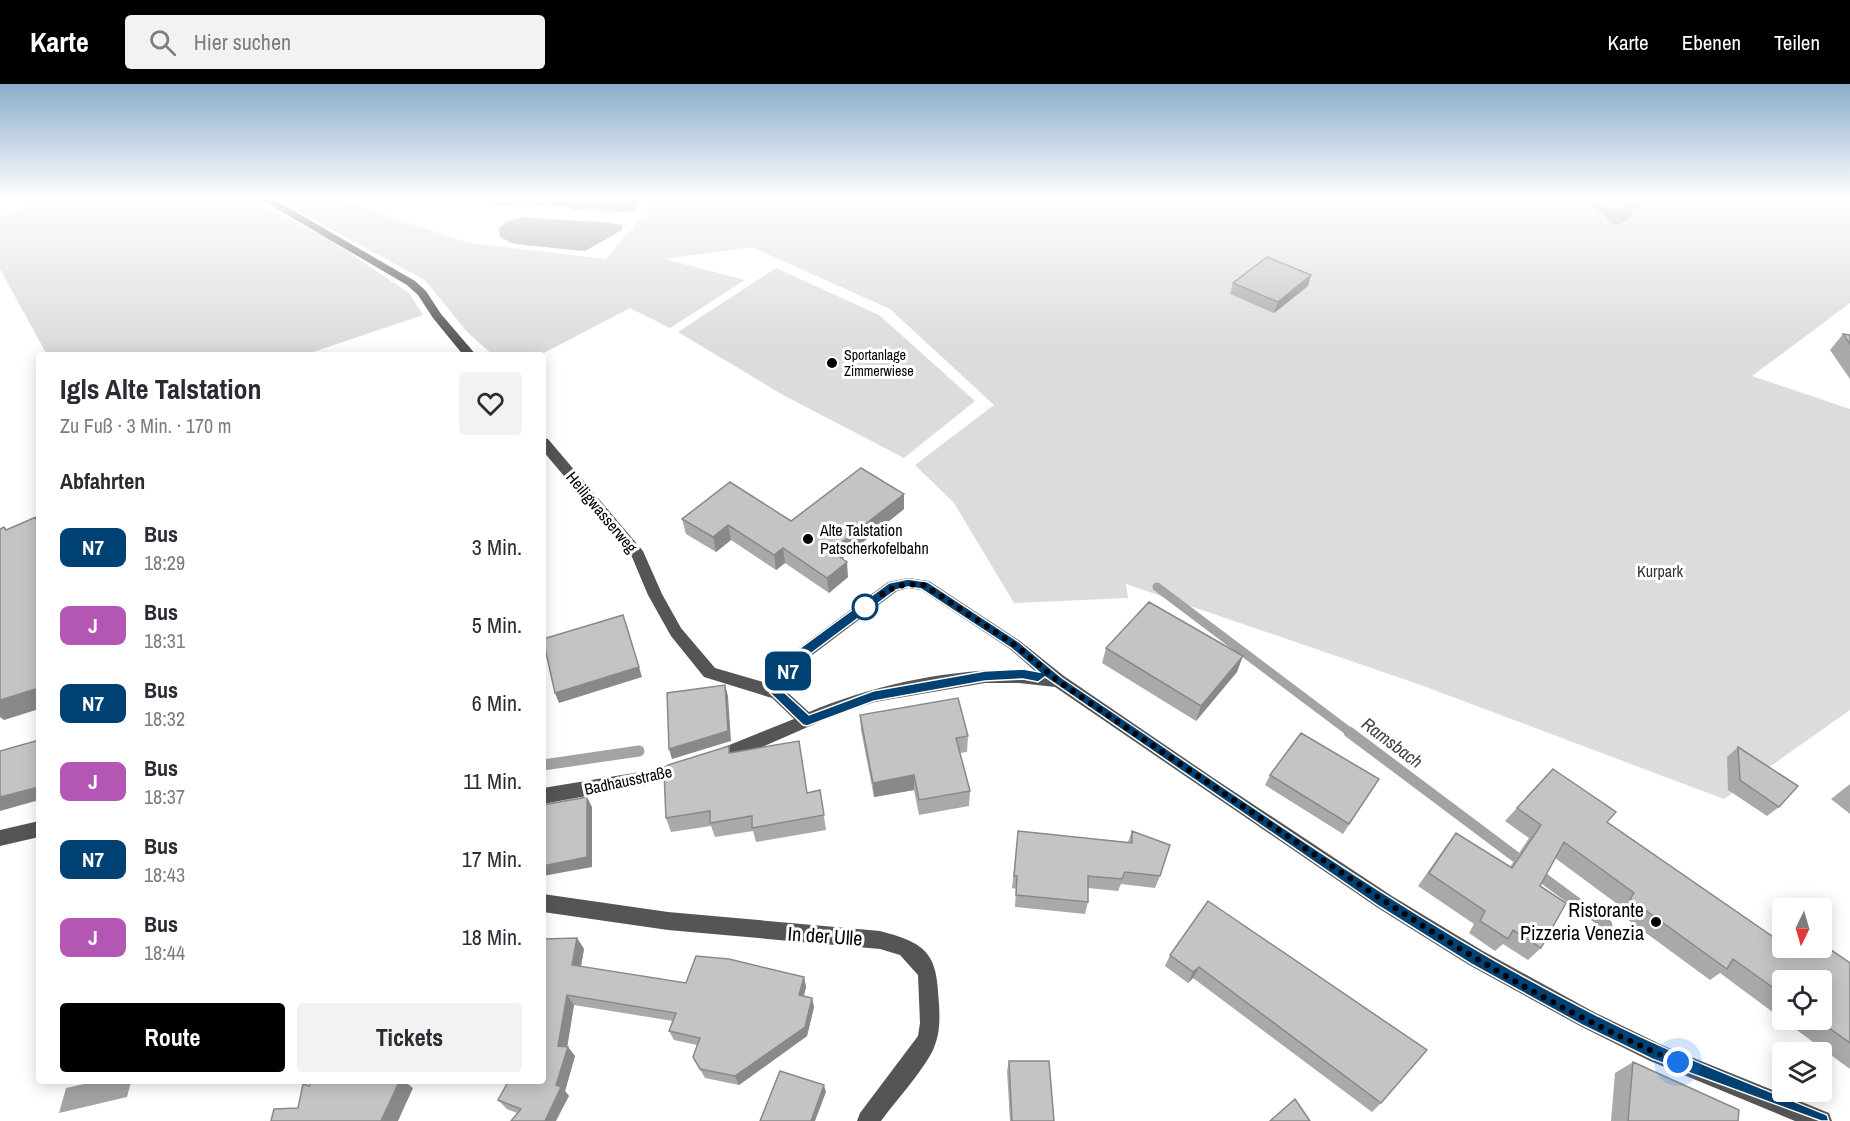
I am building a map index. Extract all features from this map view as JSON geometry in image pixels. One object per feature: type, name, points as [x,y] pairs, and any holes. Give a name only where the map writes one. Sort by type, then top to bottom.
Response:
[{"type":"street","points":[[353,248],[411,283],[422,293],[437,316],[468,352]]},
{"type":"street","name":"Heiligwasserweg","points":[[546,446],[638,555],[655,595],[676,632],[710,673],[777,693],[807,721]]},
{"type":"street","points":[[777,693],[793,661],[893,586],[908,583],[924,585],[1015,645],[1058,681],[1385,902],[1476,958],[1587,1019],[1657,1054],[1821,1121]]},
{"type":"street","name":"Badhausstraße","points":[[546,796],[597,788],[687,767],[763,741],[807,721],[873,696],[964,680],[1023,674],[1058,681]]},
{"type":"street","points":[[0,838],[36,830]]},
{"type":"street","name":"In der Ulle","points":[[546,903],[668,921],[880,940],[906,946],[922,962],[928,973],[928,1037],[923,1048],[868,1121]]},
{"type":"green space","points":[[0,248],[343,248],[409,293],[423,315],[313,352],[45,352],[0,269]]},
{"type":"green space","points":[[367,248],[515,248],[606,259],[615,248],[742,248],[664,259],[745,280],[670,328],[630,308],[546,352],[490,352],[467,332],[425,280]]},
{"type":"green space","name":"Kurpark","points":[[755,248],[1850,248],[1850,303],[1752,376],[1850,409],[1850,710],[1724,799],[1418,684],[1126,584],[1128,598],[1014,603],[954,503],[915,465],[994,405],[890,309]]},
{"type":"green space","name":"Sportanlage Zimmerwiese","points":[[776,268],[879,315],[975,401],[904,458],[783,395],[678,332]]},
{"type":"shaded area","points":[[558,248],[590,248],[585,251]]},
{"type":"shaded area","points":[[84,1084],[130,1084],[127,1097],[59,1113],[66,1088]]},
{"type":"building","points":[[1267,257],[1311,275],[1278,302],[1233,283]]},
{"type":"building","points":[[1843,334],[1850,335],[1850,344]]},
{"type":"building","points":[[861,468],[904,494],[831,551],[847,562],[827,578],[783,548],[774,555],[728,525],[713,537],[682,519],[730,482],[791,521]]},
{"type":"building","points":[[36,517],[36,689],[0,700],[0,529],[4,527],[6,530]]},
{"type":"building","points":[[1149,602],[1243,656],[1201,706],[1106,648]]},
{"type":"building","points":[[623,615],[639,667],[555,693],[546,652],[546,638]]},
{"type":"building","points":[[725,685],[728,731],[669,749],[667,693]]},
{"type":"building","points":[[958,698],[968,736],[956,738],[970,791],[919,800],[914,775],[873,783],[860,715]]},
{"type":"building","points":[[1301,733],[1379,779],[1349,824],[1270,775]]},
{"type":"building","points":[[36,741],[36,788],[0,797],[0,751]]},
{"type":"building","points":[[799,741],[807,793],[820,790],[824,815],[752,828],[752,816],[710,823],[710,811],[666,818],[664,773],[668,772],[668,765],[729,746],[729,753]]},
{"type":"building","points":[[1738,747],[1798,786],[1779,807],[1740,780]]},
{"type":"building","points":[[1553,769],[1616,812],[1607,822],[1772,936],[1772,958],[1832,958],[1832,951],[1850,963],[1850,1043],[1832,1030],[1832,970],[1772,970],[1772,987],[1733,959],[1727,969],[1630,899],[1634,893],[1564,842],[1540,886],[1566,903],[1541,948],[1513,930],[1508,939],[1480,921],[1485,911],[1429,873],[1456,833],[1512,868],[1541,825],[1517,808]]},
{"type":"building","points":[[587,797],[587,857],[546,865],[546,804]]},
{"type":"building","points":[[1018,831],[1132,843],[1132,831],[1170,845],[1160,876],[1125,872],[1122,879],[1088,876],[1088,902],[1016,895],[1017,876],[1014,876]]},
{"type":"building","points":[[1208,901],[1427,1050],[1381,1103],[1199,967],[1193,972],[1170,955]]},
{"type":"building","points":[[577,938],[572,965],[686,983],[696,956],[729,959],[804,977],[799,995],[812,998],[805,1027],[735,1076],[700,1069],[693,1057],[700,1038],[669,1031],[676,1013],[567,995],[558,1046],[568,1047],[556,1085],[561,1087],[545,1121],[511,1121],[521,1109],[498,1100],[507,1084],[546,1084],[546,939]]},
{"type":"building","points":[[1009,1061],[1049,1061],[1054,1121],[1012,1121]]},
{"type":"building","points":[[1633,1062],[1739,1110],[1738,1121],[1628,1121]]},
{"type":"building","points":[[780,1071],[824,1085],[811,1121],[760,1121]]},
{"type":"building","points":[[303,1084],[309,1086],[310,1084],[398,1084],[381,1121],[271,1121],[274,1109],[298,1108]]},
{"type":"building","points":[[1295,1099],[1310,1121],[1270,1121]]},
{"type":"waterway","name":"Ramsbach","points":[[1157,587],[1351,733]]},
{"type":"waterway","name":"Ramsbach","points":[[1349,732],[1524,863]]},
{"type":"waterway","name":"Ramsbach","points":[[546,765],[639,751]]},
{"type":"waterway","name":"Ramsbach","points":[[1535,872],[1607,925]]},
{"type":"bus line","name":"N7","points":[[1038,677],[1023,674],[985,676],[873,696],[854,701],[807,721],[777,693],[793,661],[893,586],[908,583],[924,585],[1015,645],[1058,681],[1188,769],[1385,902],[1476,958],[1528,988],[1657,1054],[1821,1121]]},
{"type":"place","name":"Sportanlage Zimmerwiese","points":[[832,363]]},
{"type":"place","name":"Alte Talstation Patscherkofelbahn","points":[[808,539]]},
{"type":"place","name":"Ristorante Pizzeria Venezia","points":[[1656,922]]},
{"type":"route","points":[[865,607],[893,586],[908,583],[924,585],[1015,645],[1058,681],[1385,902],[1528,988],[1613,1033],[1678,1062]]}]
